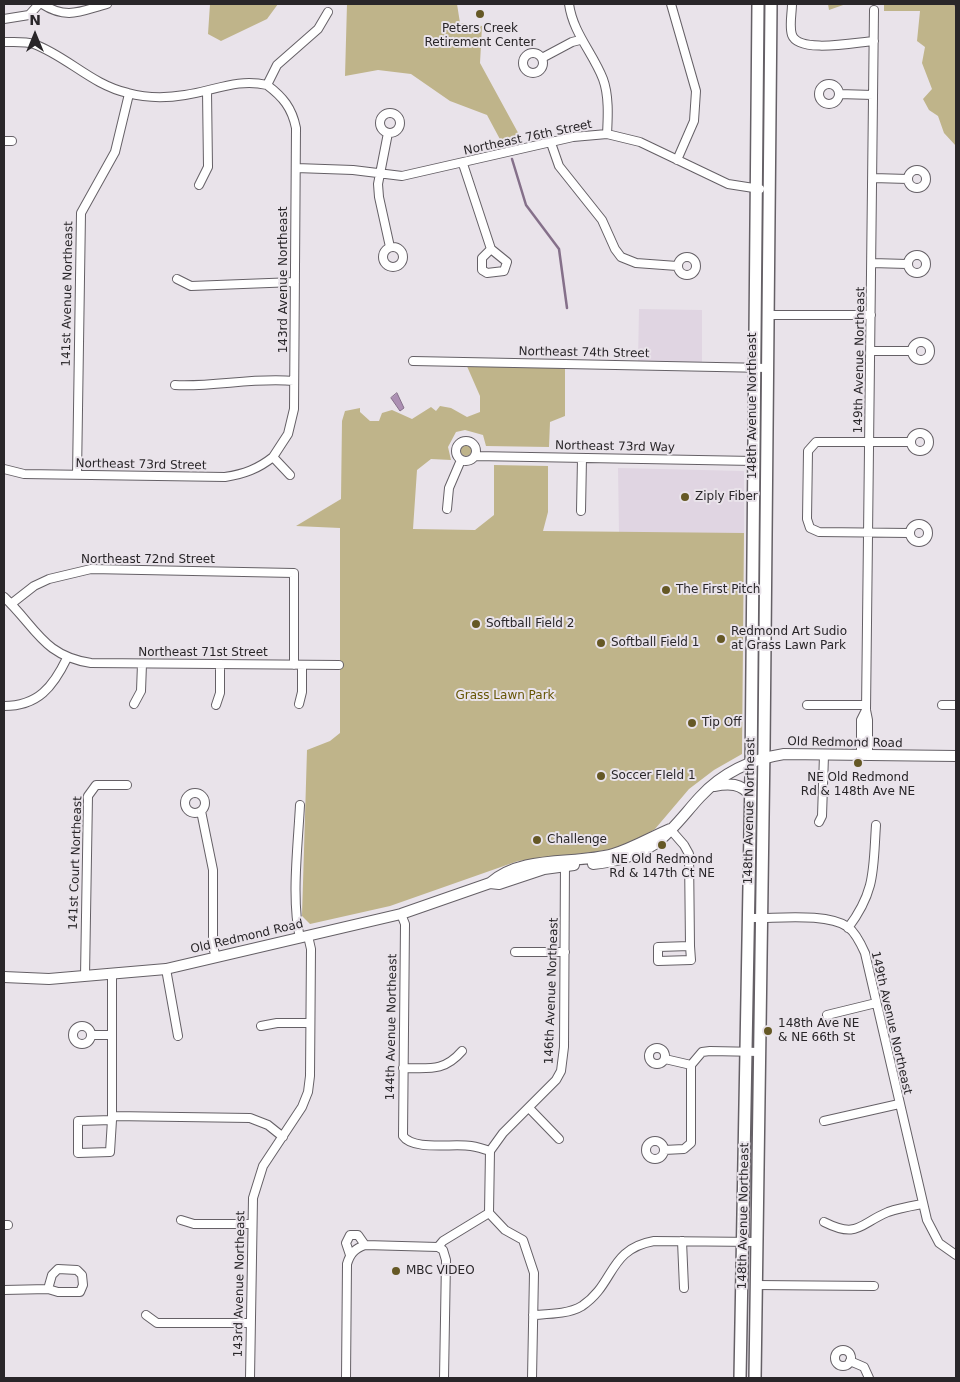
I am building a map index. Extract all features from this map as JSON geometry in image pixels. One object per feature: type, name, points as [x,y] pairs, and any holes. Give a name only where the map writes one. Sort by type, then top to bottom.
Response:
[{"type":"main road","name":"148th Avenue Northeast","points":[[740,1378],[752,763],[758,4]]},
{"type":"main road","name":"148th Avenue Northeast","points":[[756,1378],[764,758],[770,4]]},
{"type":"main road","name":"Old Redmond Road","points":[[4,977],[49,979],[166,969],[401,914],[490,883],[499,884],[566,863],[614,861],[655,844],[713,786],[734,770],[764,758],[784,754],[956,756]]},
{"type":"main road","points":[[713,786],[733,784],[741,786],[751,796]]},
{"type":"street","points":[[4,19],[29,15],[40,4],[52,11],[66,14],[108,4]]},
{"type":"street","points":[[569,4],[580,40],[604,81],[607,134]]},
{"type":"street","points":[[672,4],[696,91],[694,121],[677,160]]},
{"type":"street","points":[[792,4],[792,36],[799,43],[812,46],[874,41]]},
{"type":"street","name":"149th Avenue Northeast","points":[[864,755],[861,720],[866,708],[874,10]]},
{"type":"street","points":[[4,42],[33,44],[93,80],[129,94],[162,97],[207,91],[238,82],[253,82],[267,85],[277,64],[318,29],[328,12]]},
{"type":"street","points":[[542,58],[572,42],[580,40]]},
{"type":"street","name":"143rd Avenue Northeast","points":[[267,85],[280,94],[294,116],[296,168],[294,381],[291,423],[282,446],[273,457]]},
{"type":"street","points":[[199,185],[208,167],[207,91]]},
{"type":"street","name":"141st Avenue Northeast","points":[[77,475],[81,213],[115,152],[129,94]]},
{"type":"street","points":[[839,94],[873,95]]},
{"type":"street","points":[[388,133],[379,173],[378,197],[390,247]]},
{"type":"street","name":"Northeast 76th Street","points":[[296,168],[352,170],[402,176],[463,164],[586,135],[607,134],[640,142],[728,184],[768,189]]},
{"type":"street","points":[[551,143],[559,166],[602,220],[615,249],[621,257],[636,263],[677,266]]},
{"type":"street","points":[[463,164],[490,248]]},
{"type":"street","points":[[873,178],[908,179]]},
{"type":"street","points":[[872,263],[907,264]]},
{"type":"street","points":[[177,278],[191,286],[294,282]]},
{"type":"street","points":[[767,315],[871,315]]},
{"type":"street","points":[[871,351],[911,351]]},
{"type":"street","name":"Northeast 74th Street","points":[[413,361],[767,368]]},
{"type":"street","points":[[175,385],[192,386],[263,380],[294,381]]},
{"type":"street","points":[[469,440],[474,444],[475,456],[468,461],[461,460],[456,455],[456,449],[462,441],[469,440]]},
{"type":"street","points":[[909,533],[819,532],[810,528],[806,519],[808,451],[812,444],[816,442],[910,442]]},
{"type":"street","name":"Northeast 73rd Way","points":[[475,456],[754,462]]},
{"type":"street","points":[[273,457],[290,475]]},
{"type":"street","name":"Northeast 73rd Street","points":[[4,469],[24,474],[225,477],[242,474],[260,467],[273,457]]},
{"type":"street","points":[[581,511],[582,458]]},
{"type":"street","points":[[447,509],[449,488],[461,460]]},
{"type":"street","name":"Northeast 72nd Street","points":[[11,604],[34,586],[49,579],[91,569],[294,573],[298,666]]},
{"type":"street","points":[[4,597],[39,637],[67,658],[56,681],[46,691],[25,703],[4,706]]},
{"type":"street","name":"Northeast 71st Street","points":[[67,658],[91,663],[339,665]]},
{"type":"street","points":[[134,704],[142,691],[142,664]]},
{"type":"street","points":[[216,705],[220,693],[220,664]]},
{"type":"street","points":[[298,666],[302,692],[299,704]]},
{"type":"street","points":[[807,705],[866,708]]},
{"type":"street","points":[[942,705],[956,705]]},
{"type":"street","points":[[819,822],[822,816],[824,755]]},
{"type":"street","name":"141st Court Northeast","points":[[85,976],[88,796],[96,785],[127,784]]},
{"type":"street","name":"143rd Avenue Northeast","points":[[250,1378],[251,1224],[253,1198],[258,1178],[302,1107],[308,1092],[310,1076],[311,949],[297,928],[300,805]]},
{"type":"street","points":[[201,811],[214,870],[212,947],[216,957]]},
{"type":"street","points":[[748,918],[824,919],[848,928],[865,904],[870,888],[876,826]]},
{"type":"street","points":[[670,829],[689,854],[690,946]]},
{"type":"street","name":"146th Avenue Northeast","points":[[490,1151],[503,1133],[556,1080],[561,1071],[564,1046],[566,863]]},
{"type":"street","name":"144th Avenue Northeast","points":[[401,914],[405,924],[401,1130],[406,1140],[417,1144],[471,1146],[490,1151]]},
{"type":"street","name":"149th Avenue Northeast","points":[[848,928],[860,941],[865,953],[922,1204],[932,1232],[943,1247],[956,1255]]},
{"type":"street","points":[[515,952],[565,952]]},
{"type":"street","points":[[166,969],[178,1036]]},
{"type":"street","points":[[112,974],[112,1118],[110,1152],[78,1153],[78,1121],[112,1118],[250,1118],[268,1126],[283,1137]]},
{"type":"street","points":[[827,1015],[876,1003]]},
{"type":"street","points":[[260,1026],[276,1023],[310,1023]]},
{"type":"street","points":[[92,1035],[111,1035]]},
{"type":"street","points":[[403,1068],[436,1069],[453,1062],[462,1051]]},
{"type":"street","points":[[664,1150],[684,1149],[688,1146],[691,1137],[691,1064],[702,1052],[760,1052]]},
{"type":"street","points":[[665,1059],[691,1064]]},
{"type":"street","points":[[824,1121],[899,1104]]},
{"type":"street","points":[[529,1108],[559,1139]]},
{"type":"street","points":[[490,1151],[489,1213],[505,1230],[523,1240],[534,1274],[532,1378]]},
{"type":"street","points":[[824,1222],[840,1230],[852,1231],[888,1212],[922,1204]]},
{"type":"street","points":[[438,1246],[489,1213]]},
{"type":"street","points":[[181,1220],[194,1224],[251,1224]]},
{"type":"street","points":[[350,1255],[346,1243],[349,1236],[358,1235],[361,1246]]},
{"type":"street","points":[[533,1315],[563,1312],[581,1307],[601,1288],[623,1253],[654,1240],[757,1242]]},
{"type":"street","points":[[682,1241],[684,1288]]},
{"type":"street","points":[[346,1378],[347,1264],[350,1255],[361,1246],[438,1246],[443,1250],[446,1260],[444,1378]]},
{"type":"street","points":[[4,1290],[48,1289],[58,1292],[80,1292],[84,1285],[82,1275],[77,1270],[58,1269],[52,1275],[48,1289]]},
{"type":"street","points":[[756,1285],[874,1286]]},
{"type":"street","points":[[146,1315],[157,1322],[250,1323]]},
{"type":"street","points":[[850,1361],[864,1367],[870,1378]]},
{"type":"shaded area","points":[[639,309],[702,310],[702,364],[638,362]]},
{"type":"shaded area","points":[[397,393],[404,408],[400,411],[391,398]]},
{"type":"shaded area","points":[[618,468],[744,471],[744,533],[619,533]]},
{"type":"green space","points":[[210,4],[278,4],[267,19],[221,41],[208,34]]},
{"type":"green space","points":[[347,4],[457,4],[460,23],[482,26],[480,63],[522,140],[502,143],[487,115],[450,101],[411,74],[378,70],[345,76]]},
{"type":"green space","points":[[828,4],[846,4],[829,10]]},
{"type":"green space","points":[[846,4],[956,4],[956,146],[944,133],[938,116],[929,110],[923,99],[932,89],[922,63],[925,47],[917,41],[920,11],[884,11],[884,5]]},
{"type":"green space","name":"Grass Lawn Park","points":[[466,364],[565,367],[565,416],[550,422],[549,447],[486,446],[483,435],[465,430],[456,432],[448,447],[451,460],[431,459],[417,470],[413,529],[475,530],[494,515],[494,465],[548,466],[548,512],[543,531],[744,533],[742,754],[714,770],[689,789],[655,829],[627,846],[518,861],[390,906],[310,924],[302,916],[307,750],[330,741],[340,733],[340,528],[296,526],[341,499],[342,421],[345,411],[360,408],[360,412],[370,421],[379,421],[382,413],[392,410],[412,419],[431,407],[436,411],[440,406],[451,408],[467,417],[480,412],[480,396]]},
{"type":"green space","points":[[464,444],[468,444],[472,450],[468,456],[464,456],[460,452],[460,448]]},
{"type":"waterway","points":[[512,159],[526,205],[559,249],[567,308]]},
{"type":"place","name":"Peters Creek Retirement Center","points":[[480,14]]},
{"type":"place","name":"Ziply Fiber","points":[[685,497]]},
{"type":"place","name":"The First Pitch","points":[[666,590]]},
{"type":"place","name":"Softball Field 2","points":[[476,624]]},
{"type":"place","name":"Redmond Art Sudio at Grass Lawn Park","points":[[721,639]]},
{"type":"place","name":"Softball Field 1","points":[[601,643]]},
{"type":"place","name":"Tip Off","points":[[692,723]]},
{"type":"place","name":"NE Old Redmond Rd & 148th Ave NE","points":[[858,763]]},
{"type":"place","name":"Soccer FIeld 1","points":[[601,776]]},
{"type":"place","name":"Challenge","points":[[537,840]]},
{"type":"place","name":"NE Old Redmond Rd & 147th Ct NE","points":[[662,845]]},
{"type":"place","name":"148th Ave NE & NE 66th St","points":[[768,1031]]},
{"type":"place","name":"MBC VIDEO","points":[[396,1271]]}]
